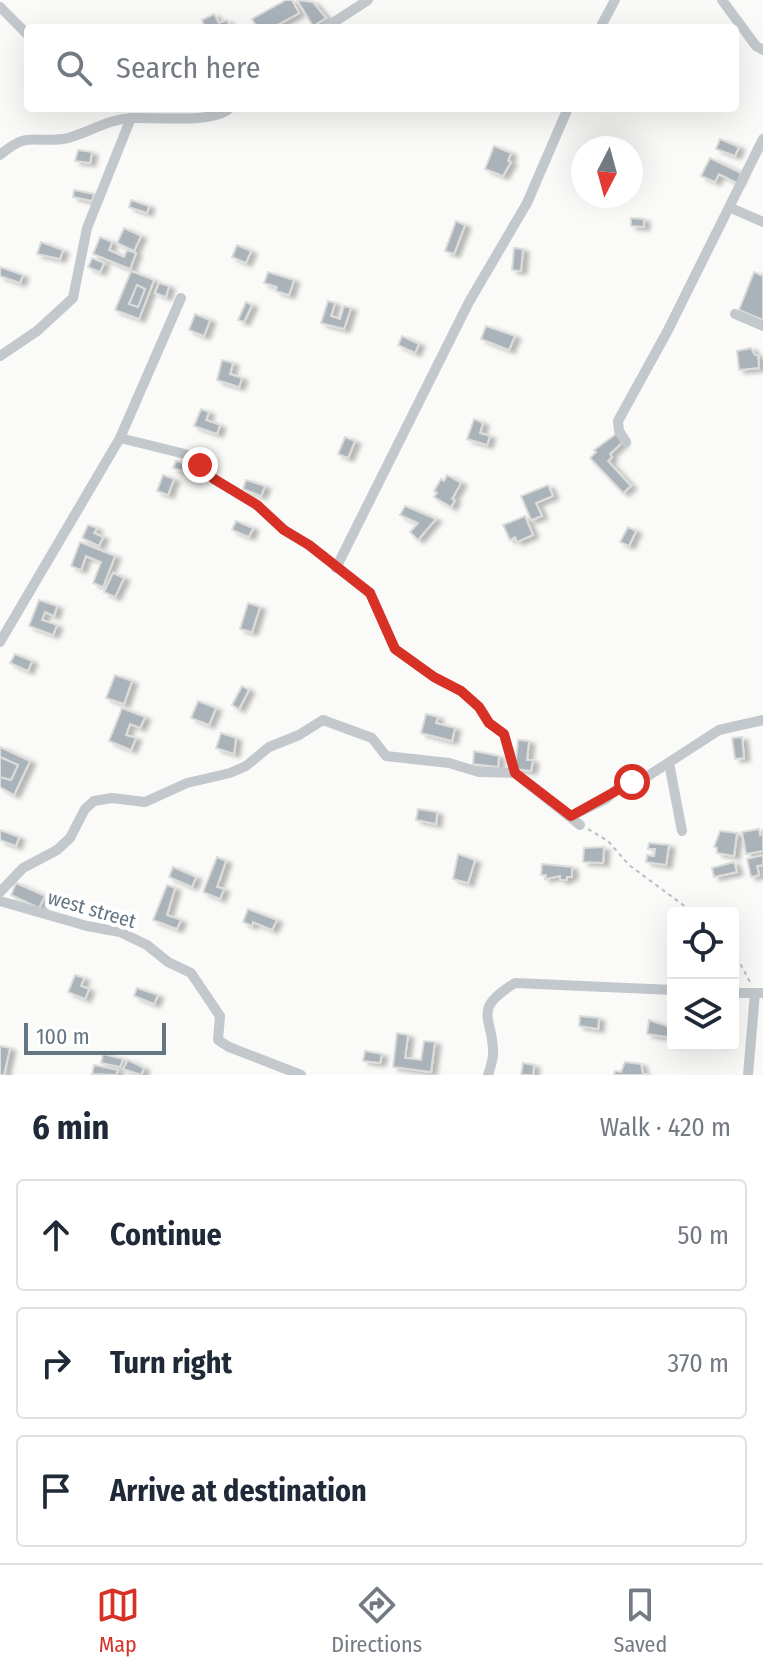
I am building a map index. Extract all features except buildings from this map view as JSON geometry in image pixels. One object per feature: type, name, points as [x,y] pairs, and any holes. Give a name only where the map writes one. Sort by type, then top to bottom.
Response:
[{"type":"street","points":[[331,24],[368,0]]},
{"type":"street","points":[[602,24],[615,0]]},
{"type":"street","points":[[722,0],[756,46],[763,50]]},
{"type":"street","points":[[0,7],[24,31]]},
{"type":"street","points":[[0,155],[27,138],[64,139],[102,123],[131,118],[211,116],[226,112]]},
{"type":"street","points":[[336,568],[469,302],[527,203],[566,112]]},
{"type":"street","points":[[0,356],[37,331],[73,298],[87,228],[131,118]]},
{"type":"street","points":[[626,442],[619,431],[618,421],[731,208],[763,139]]},
{"type":"street","points":[[731,208],[763,222]]},
{"type":"street","points":[[0,642],[120,438],[181,298]]},
{"type":"street","points":[[735,314],[763,326]]},
{"type":"street","points":[[120,438],[185,454],[214,479],[257,505],[284,530],[309,545],[370,593],[395,649],[434,677],[461,691],[479,707],[489,723],[504,734],[515,773]]},
{"type":"street","points":[[0,892],[23,868],[57,850],[70,838],[85,809],[94,801],[112,798],[145,802],[187,783],[230,773],[246,766],[269,747],[299,735],[323,720],[372,738],[386,756],[449,763],[479,772],[515,773],[580,825]]},
{"type":"street","points":[[571,816],[606,799],[618,788],[648,776],[719,730],[763,720]]},
{"type":"street","points":[[669,763],[682,831]]},
{"type":"street","name":"west street","points":[[0,901],[120,932],[147,945],[168,962],[191,973],[199,982],[220,1016],[218,1040],[301,1075]]},
{"type":"street","points":[[488,1075],[493,1054],[486,1015],[498,993],[515,983],[667,990]]},
{"type":"street","points":[[748,1075],[759,993]]},
{"type":"path","points":[[580,825],[608,841],[629,865],[686,907]]},
{"type":"path","points":[[739,960],[759,993]]},
{"type":"route","points":[[200,465],[214,479],[257,505],[284,530],[309,545],[370,593],[395,649],[434,677],[461,691],[479,707],[489,723],[504,734],[515,773],[571,816],[632,782]]}]
